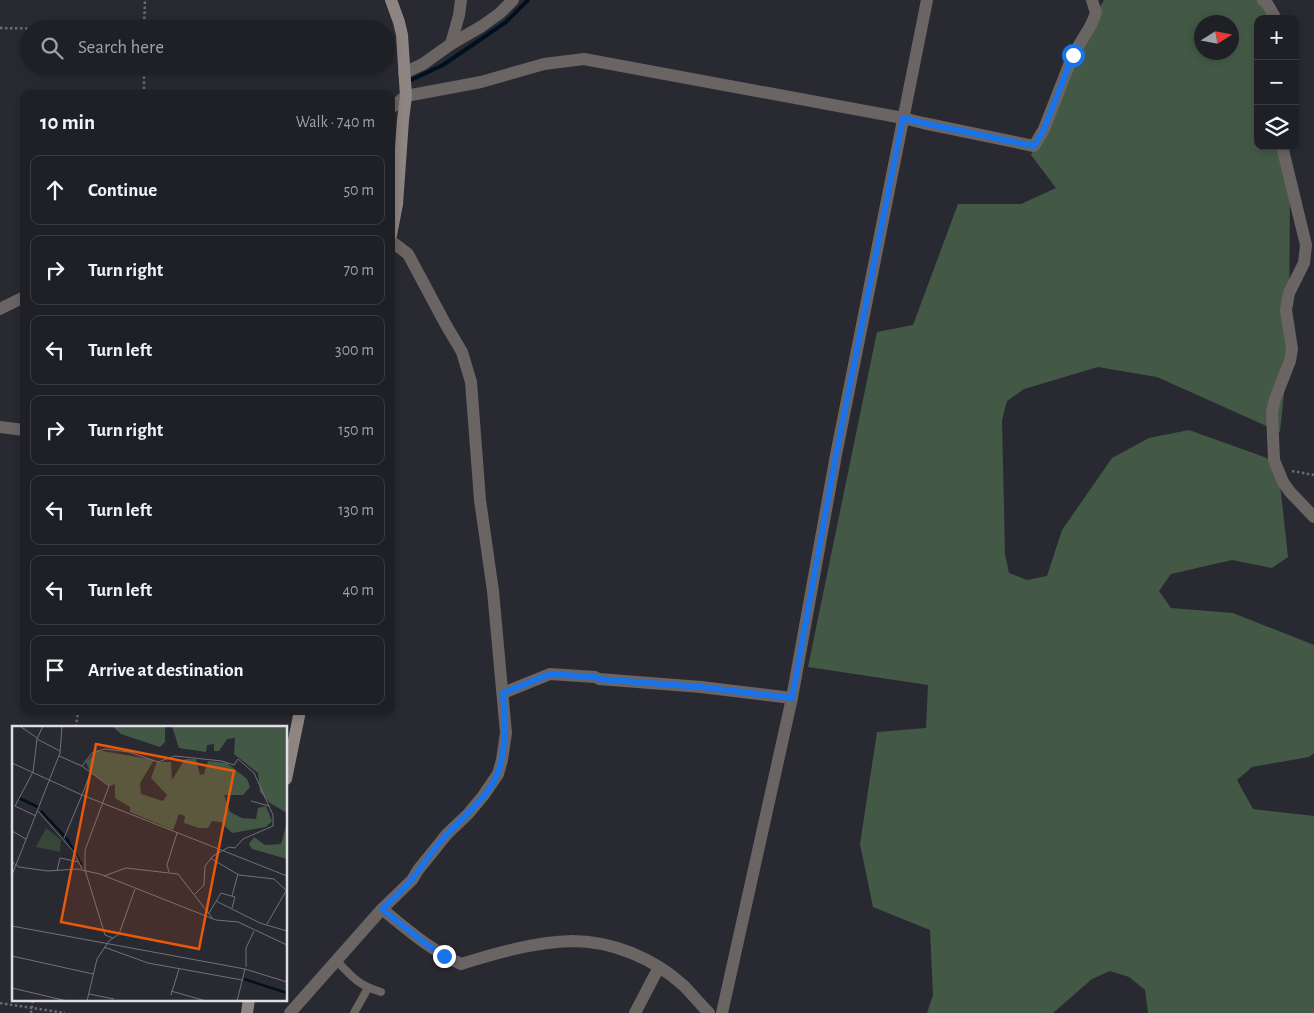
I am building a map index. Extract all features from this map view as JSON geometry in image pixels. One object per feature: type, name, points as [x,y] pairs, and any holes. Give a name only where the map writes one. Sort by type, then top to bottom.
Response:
[{"type":"street","points":[[391,0],[399,22],[405,84],[395,214]]},
{"type":"street","points":[[451,44],[461,0]]},
{"type":"street","points":[[395,101],[405,84],[423,64],[451,44],[500,14],[513,0]]},
{"type":"street","points":[[722,1013],[792,698],[836,455],[927,0]]},
{"type":"street","points":[[405,84],[481,82],[544,64],[584,59],[903,118],[1034,146],[1044,129],[1073,55],[1096,14],[1092,0]]},
{"type":"street","points":[[1263,0],[1268,4],[1274,15]]},
{"type":"street","points":[[1283,150],[1306,245],[1304,263],[1289,292],[1286,310],[1292,349],[1290,361],[1274,399],[1272,412],[1274,460],[1283,482],[1290,492],[1314,517]]},
{"type":"street","points":[[290,1013],[382,909],[412,880],[447,834],[483,796],[498,774],[506,733],[492,591],[480,500],[471,382],[462,352],[408,254],[395,244]]},
{"type":"street","points":[[0,309],[20,299]]},
{"type":"street","points":[[0,427],[20,430]]},
{"type":"street","points":[[503,693],[550,674],[701,687],[792,698]]},
{"type":"street","points":[[288,768],[299,715]]},
{"type":"street","points":[[382,909],[426,944],[461,964],[501,952],[541,944],[572,941],[600,944],[630,951],[659,967],[682,985],[709,1013]]},
{"type":"street","points":[[635,1013],[659,967]]},
{"type":"street","points":[[247,1013],[249,1000]]},
{"type":"lane","points":[[336,960],[356,981],[368,988],[381,992]]},
{"type":"lane","points":[[354,1013],[368,988]]},
{"type":"path","points":[[144,20],[145,0]]},
{"type":"path","points":[[0,28],[20,28]]},
{"type":"path","points":[[144,75],[144,90]]},
{"type":"path","points":[[1276,466],[1299,473],[1314,475]]},
{"type":"path","points":[[31,1013],[33,1000]]},
{"type":"path","points":[[0,1003],[65,1013]]},
{"type":"green space","points":[[1104,0],[1259,0],[1269,15],[1254,15],[1254,150],[1287,150],[1290,175],[1289,344],[1280,432],[1157,377],[1098,367],[1024,389],[1007,401],[1002,420],[1005,554],[1009,573],[1027,580],[1047,576],[1062,530],[1112,458],[1149,438],[1189,430],[1267,458],[1279,475],[1288,557],[1272,568],[1232,560],[1171,574],[1159,591],[1171,608],[1233,613],[1314,645],[1314,753],[1309,757],[1252,767],[1237,780],[1253,809],[1314,816],[1314,1013],[1148,1013],[1145,990],[1129,977],[1110,971],[1092,979],[1053,1013],[927,1013],[933,995],[930,930],[873,907],[860,844],[877,732],[926,728],[928,685],[808,667],[877,332],[913,325],[958,204],[1021,204],[1056,188],[1031,155],[1074,52]]},
{"type":"waterway","points":[[409,81],[443,65],[506,22],[528,0]]},
{"type":"route","points":[[444,956],[382,909],[412,880],[447,834],[483,796],[498,774],[506,733],[503,693],[550,674],[701,687],[792,698],[836,455],[903,118],[1034,146],[1044,129],[1073,55]]}]
